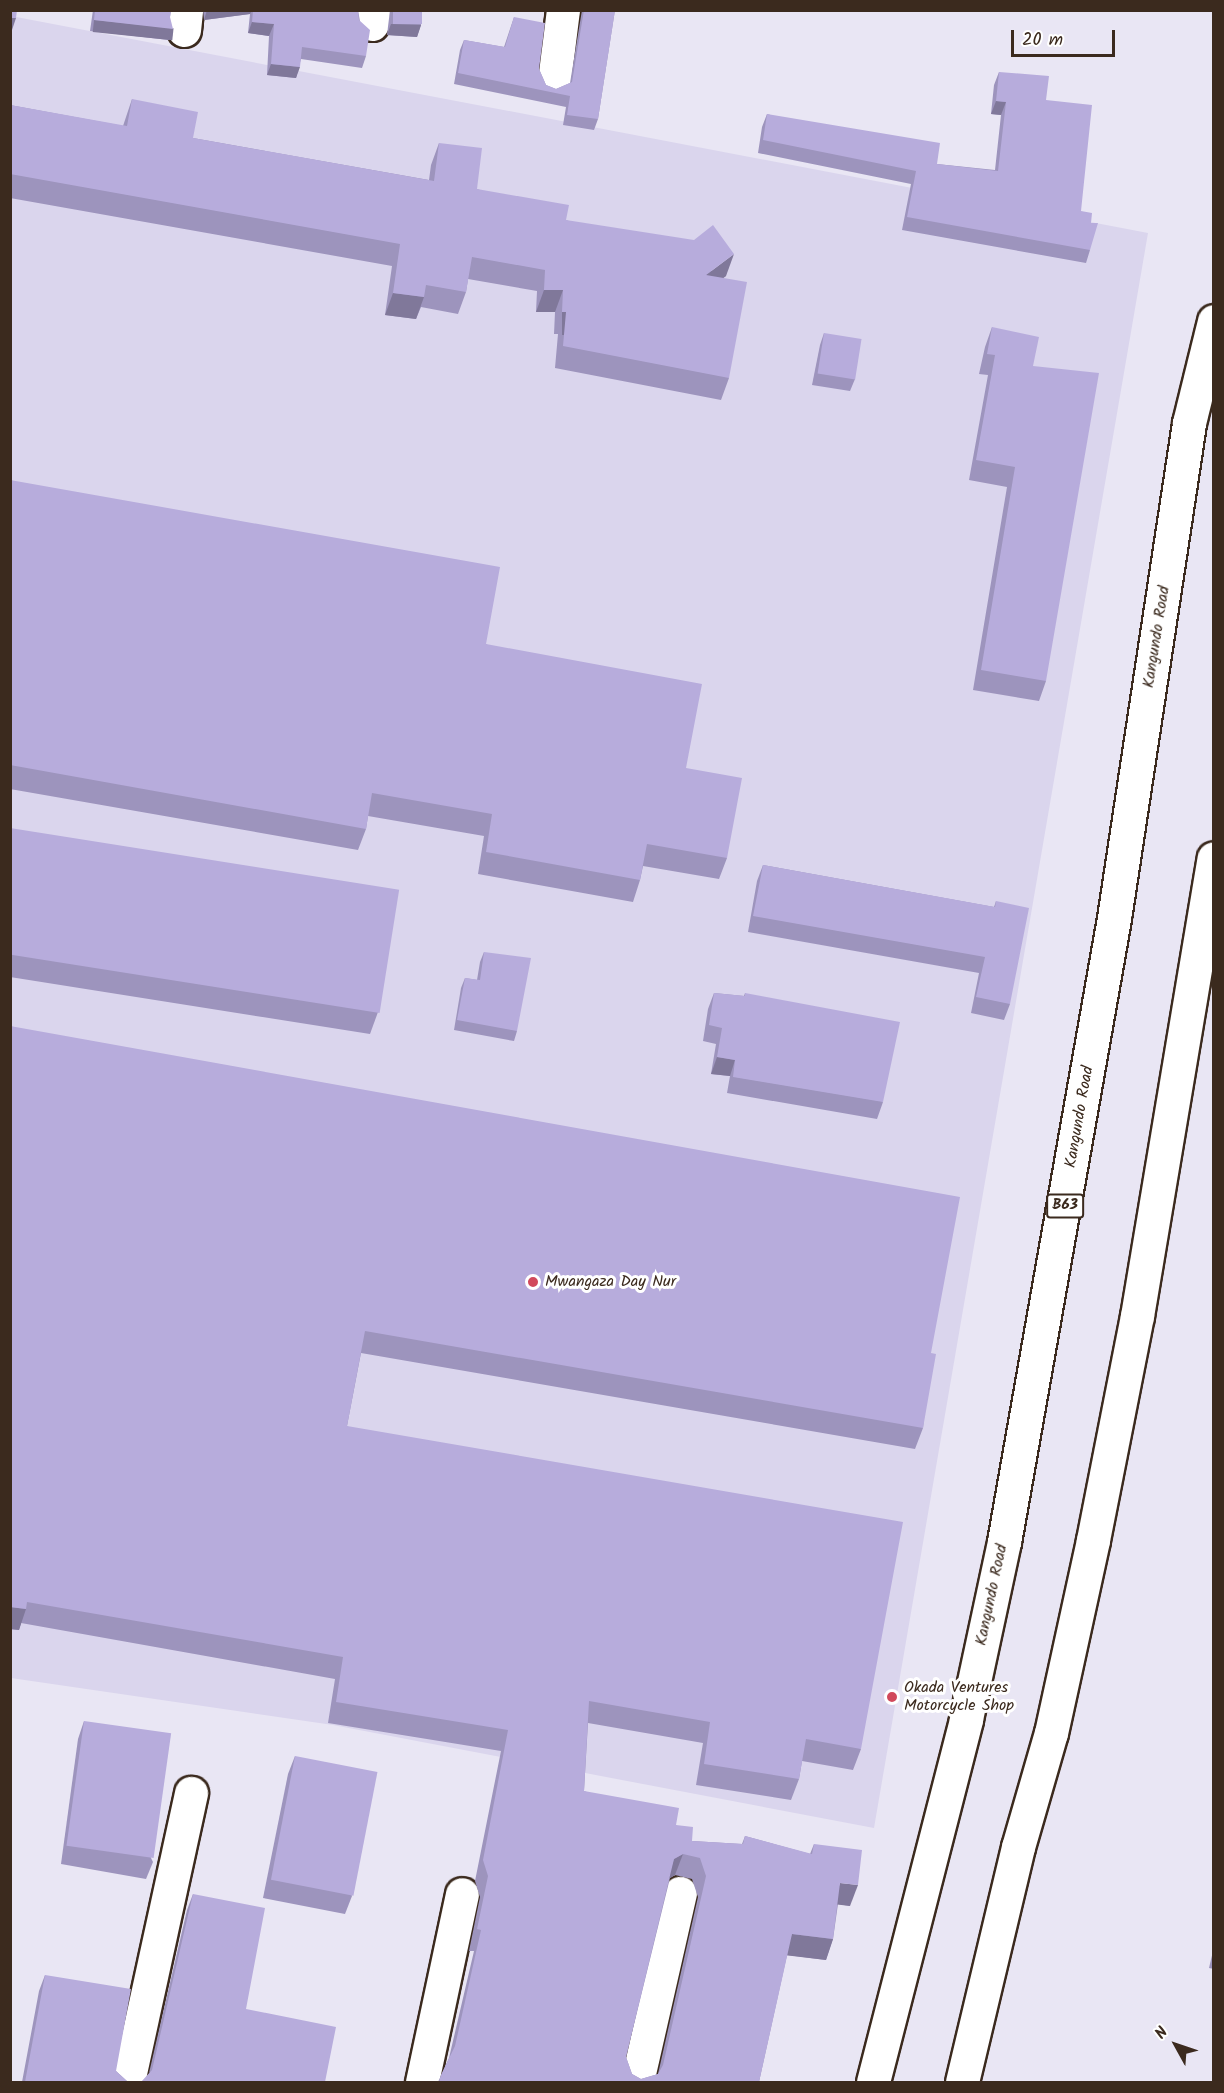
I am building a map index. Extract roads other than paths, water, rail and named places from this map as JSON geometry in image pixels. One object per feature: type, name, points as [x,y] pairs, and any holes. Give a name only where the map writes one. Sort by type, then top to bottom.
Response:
[{"type":"main road","points":[[554,81],[562,10]]},
{"type":"main road","name":"Kangundo Road","points":[[873,2082],[966,1719],[1006,1530],[1114,918],[1189,423],[1214,321]]},
{"type":"main road","points":[[962,2082],[1018,1847],[1051,1733],[1093,1540],[1139,1305],[1214,858]]},
{"type":"main road","points":[[128,2082],[191,1793]]},
{"type":"main road","points":[[638,2082],[680,1893]]},
{"type":"main road","points":[[422,2082],[462,1894]]},
{"type":"place","name":"Mwangaza Day Nur","points":[[533,1282]]},
{"type":"place","name":"Okada Ventures Motorcycle Shop","points":[[892,1697]]}]
